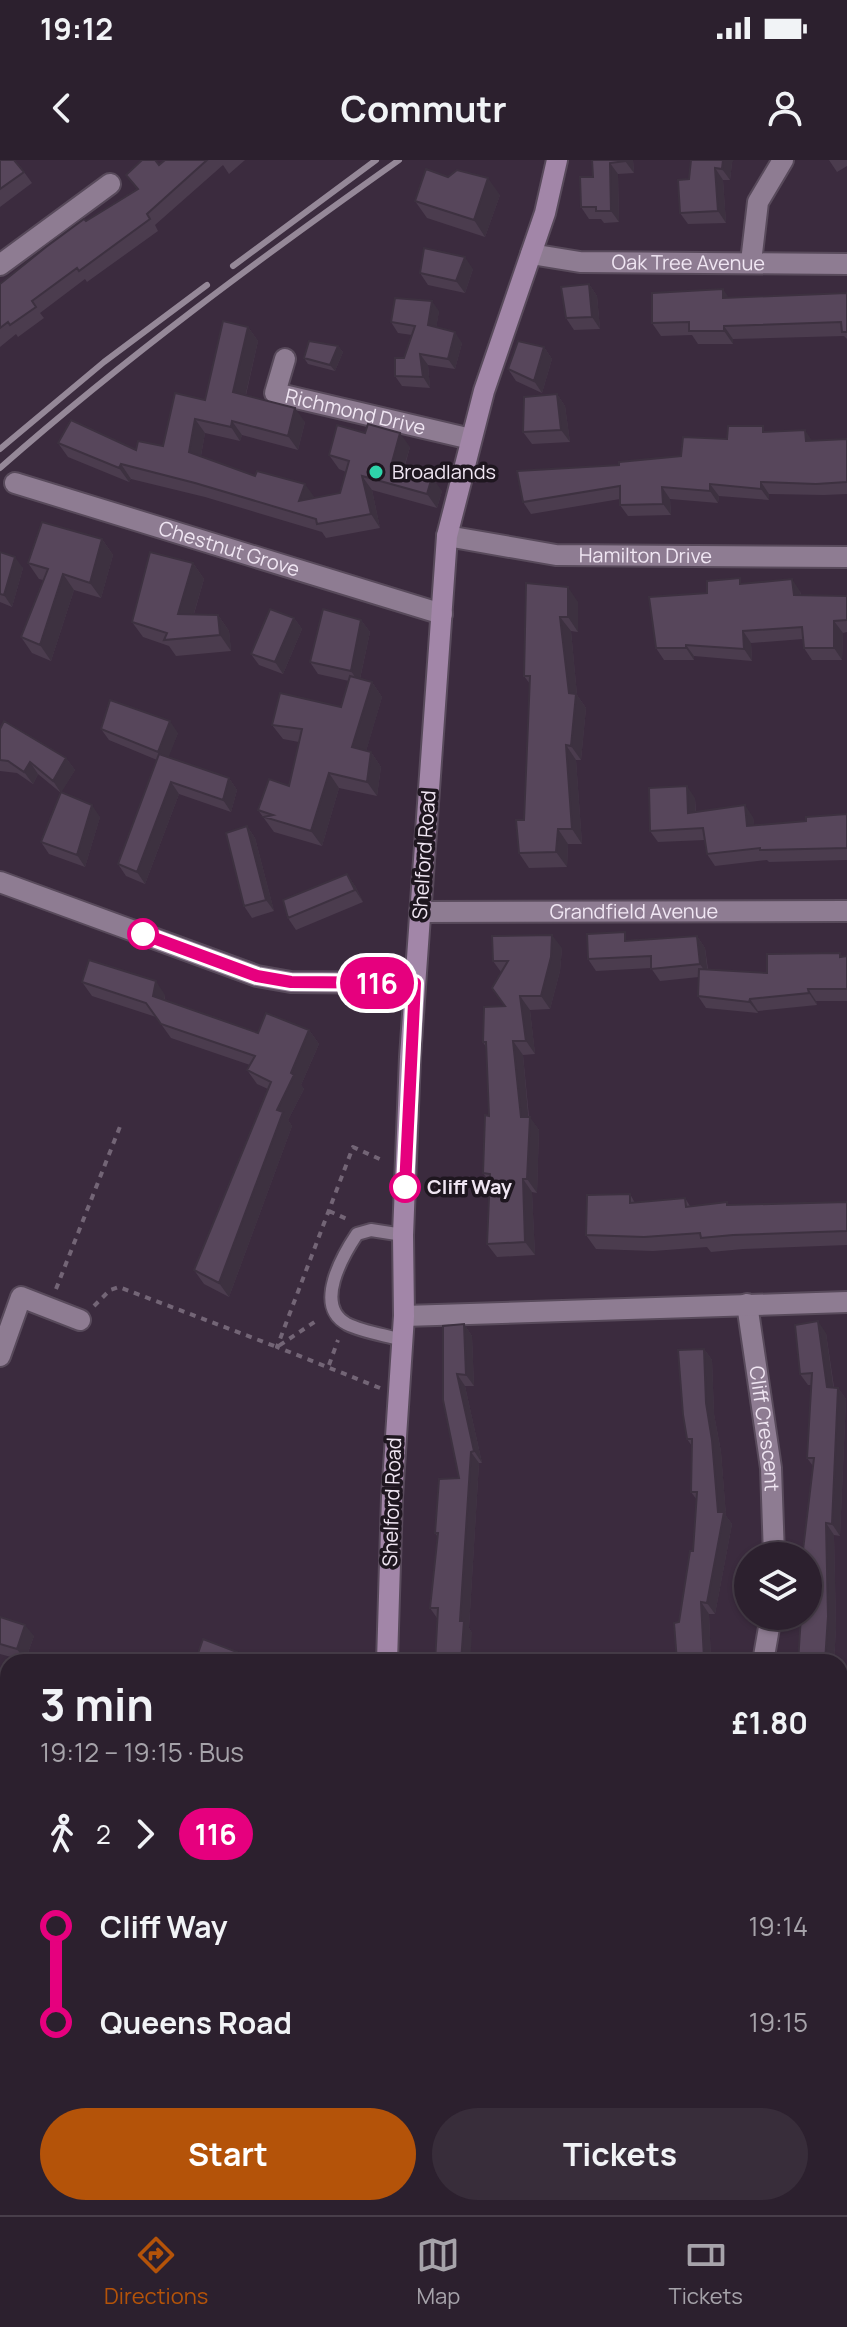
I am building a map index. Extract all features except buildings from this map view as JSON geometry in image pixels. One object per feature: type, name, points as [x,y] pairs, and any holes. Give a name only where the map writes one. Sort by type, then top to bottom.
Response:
[{"type":"street","name":"Shelford Road","points":[[387,1654],[392,1497],[404,1316],[403,1235],[415,983],[447,536],[484,391],[545,213],[557,160]]},
{"type":"street","points":[[751,262],[758,202],[783,160]]},
{"type":"street","points":[[0,265],[110,184]]},
{"type":"street","name":"Oak Tree Avenue","points":[[531,254],[580,262],[847,264]]},
{"type":"street","name":"Richmond Drive","points":[[285,359],[275,393],[471,439]]},
{"type":"street","name":"Chestnut Grove","points":[[15,483],[442,614]]},
{"type":"street","name":"Hamilton Drive","points":[[447,536],[556,555],[847,557]]},
{"type":"street","points":[[0,882],[257,976],[291,982],[415,983]]},
{"type":"street","name":"Grandfield Avenue","points":[[420,912],[847,911]]},
{"type":"street","points":[[0,1356],[21,1297],[80,1320]]},
{"type":"street","points":[[404,1316],[847,1302]]},
{"type":"street","name":"Cliff Crescent","points":[[747,1304],[771,1468],[774,1542]]},
{"type":"street","points":[[764,1654],[769,1630]]},
{"type":"lane","points":[[402,1340],[345,1323],[334,1309],[330,1297],[348,1247],[357,1234],[371,1230],[403,1235]]},
{"type":"path","points":[[49,1308],[121,1124]]},
{"type":"path","points":[[80,1320],[110,1290],[119,1287],[277,1347],[334,1309]]},
{"type":"path","points":[[329,1366],[345,1323]]},
{"type":"railway","points":[[233,266],[376,160]]},
{"type":"railway","points":[[0,468],[195,309],[399,160]]},
{"type":"railway","points":[[0,449],[104,362],[207,285]]},
{"type":"bus line","name":"116","points":[[143,934],[257,976],[291,982],[415,983],[405,1187]]},
{"type":"place","name":"Broadlands","points":[[376,472]]},
{"type":"place","name":"Cliff Way","points":[[405,1187]]}]
